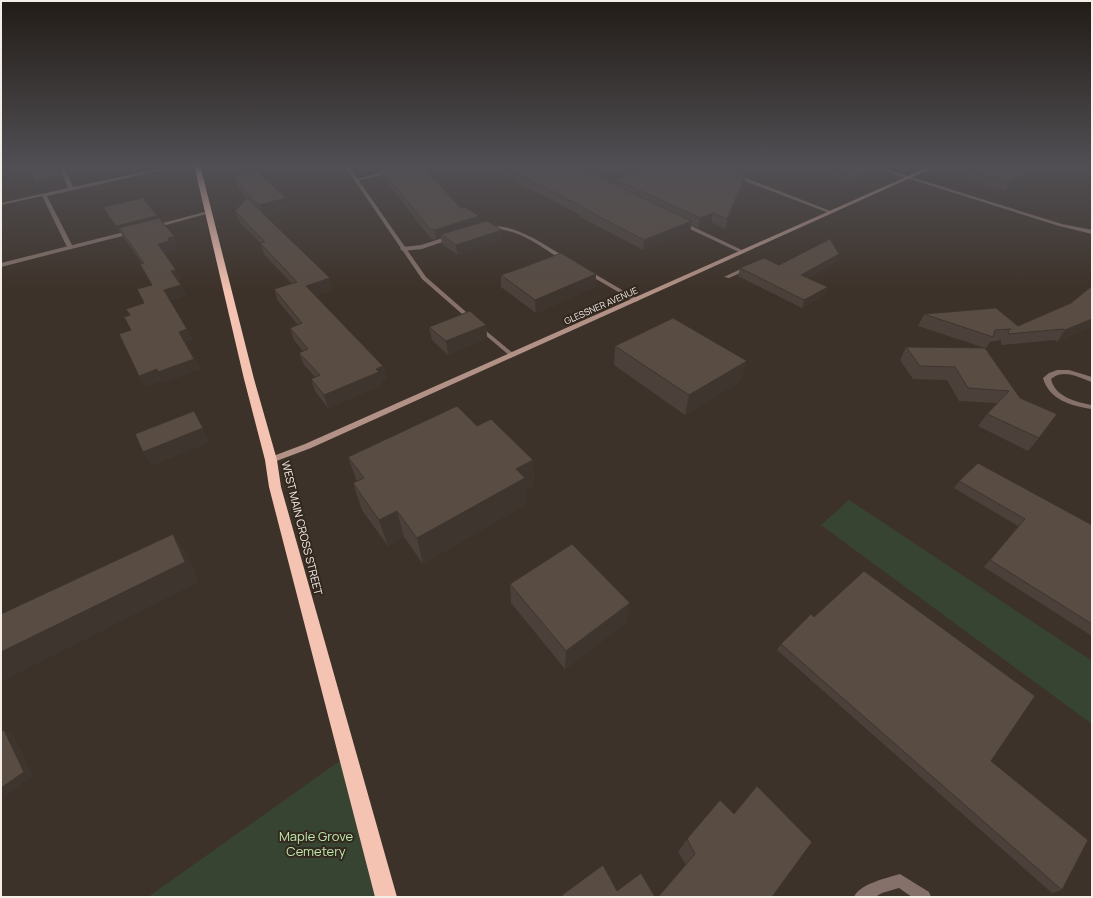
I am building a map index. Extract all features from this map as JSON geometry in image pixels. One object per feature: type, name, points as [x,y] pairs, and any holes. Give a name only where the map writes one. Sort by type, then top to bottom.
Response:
[{"type":"highway","name":"WEST MAIN CROSS STREET","points":[[207,207],[247,373],[270,460],[279,502],[386,897]]},
{"type":"street","points":[[50,207],[70,247]]},
{"type":"street","points":[[375,207],[424,278],[512,355]]},
{"type":"street","points":[[818,207],[831,212]]},
{"type":"street","name":"GLESSNER AVENUE","points":[[270,460],[308,446],[843,207]]},
{"type":"street","points":[[1002,207],[1061,225],[1092,232]]},
{"type":"street","points":[[146,228],[208,212]]},
{"type":"street","points":[[678,221],[743,252]]},
{"type":"street","points":[[474,230],[495,226],[512,230],[573,264]]},
{"type":"street","points":[[1,265],[139,230]]},
{"type":"street","points":[[404,249],[422,246],[459,235]]},
{"type":"street","points":[[728,277],[755,264]]},
{"type":"street","points":[[579,268],[636,300]]},
{"type":"street","points":[[1092,380],[1064,372],[1050,375],[1048,378],[1048,383],[1057,394],[1076,404],[1092,407]]},
{"type":"street","points":[[861,897],[879,887],[900,881],[924,897]]},
{"type":"green space","points":[[849,500],[1092,661],[1092,724],[821,525]]},
{"type":"green space","name":"Maple Grove Cemetery","points":[[348,755],[386,897],[148,897]]},
{"type":"building","points":[[103,207],[150,207],[157,216],[116,226]]},
{"type":"building","points":[[239,207],[256,207],[330,278],[306,286],[383,366],[376,369],[379,372],[324,395],[311,379],[320,375],[299,353],[308,349],[290,328],[302,323],[274,289],[297,282],[260,243],[265,242],[235,211]]},
{"type":"building","points":[[412,207],[465,207],[479,216],[435,230],[430,229]]},
{"type":"building","points":[[581,207],[662,207],[692,221],[644,240]]},
{"type":"building","points":[[676,207],[732,207],[727,219],[713,213],[700,218]]},
{"type":"building","points":[[159,218],[174,236],[168,238],[169,241],[158,244],[176,270],[171,271],[181,285],[164,290],[187,329],[179,332],[194,359],[158,372],[157,369],[139,376],[119,334],[131,330],[124,317],[130,315],[126,309],[144,303],[137,289],[152,285],[140,264],[144,263],[119,228]]},
{"type":"building","points":[[487,221],[502,230],[456,245],[441,234]]},
{"type":"building","points":[[830,239],[839,254],[801,275],[828,287],[804,300],[740,268],[764,258],[779,265]]},
{"type":"building","points":[[561,253],[596,274],[535,300],[501,275],[524,267]]},
{"type":"building","points":[[1092,286],[1092,319],[1065,330],[1009,334],[1008,330],[1011,329],[995,330],[993,337],[924,314],[996,308],[1018,326],[1071,303]]},
{"type":"building","points":[[470,311],[486,325],[446,341],[429,327]]},
{"type":"building","points":[[673,318],[747,361],[689,395],[615,346]]},
{"type":"building","points":[[906,347],[985,348],[1020,398],[1057,414],[1039,438],[987,414],[1009,391],[968,388],[955,367],[920,366]]},
{"type":"building","points":[[457,406],[477,426],[491,419],[533,460],[516,469],[525,478],[417,538],[397,511],[379,520],[353,483],[364,478],[348,457]]},
{"type":"building","points":[[194,411],[203,428],[143,452],[135,434]]},
{"type":"building","points":[[978,463],[1092,525],[1092,624],[990,560],[1025,519],[959,481]]},
{"type":"building","points":[[173,534],[185,562],[1,652],[1,614]]},
{"type":"building","points":[[572,544],[630,603],[566,651],[510,584]]},
{"type":"building","points":[[864,571],[1035,696],[991,761],[1088,840],[1062,890],[781,644],[811,614],[814,617]]},
{"type":"building","points":[[4,730],[24,772],[1,788],[1,732]]},
{"type":"building","points":[[757,786],[812,842],[772,897],[658,897],[695,854],[687,839],[720,800],[734,814]]},
{"type":"building","points":[[603,865],[617,891],[641,873],[655,897],[563,897],[562,895]]}]
